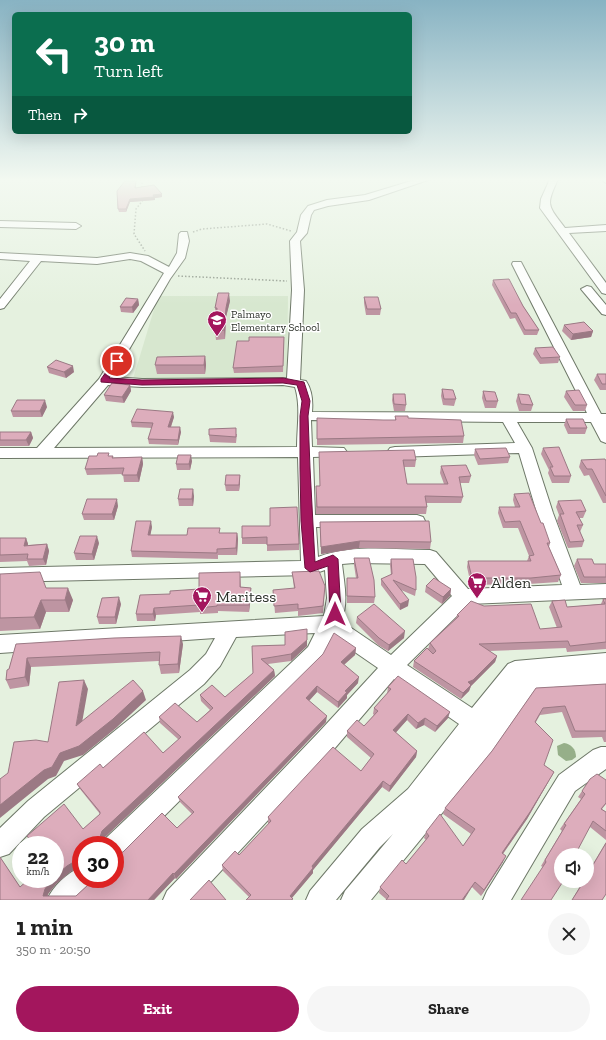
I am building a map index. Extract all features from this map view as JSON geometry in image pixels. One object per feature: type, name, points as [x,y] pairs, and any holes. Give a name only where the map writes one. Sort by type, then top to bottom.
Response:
[{"type":"street","points":[[292,382],[297,282],[295,241],[302,233],[305,221]]},
{"type":"street","points":[[554,221],[606,292]]},
{"type":"street","points":[[0,224],[76,226]]},
{"type":"street","points":[[561,231],[606,228]]},
{"type":"street","points":[[41,453],[104,381],[168,275],[181,257],[185,244],[184,234]]},
{"type":"street","points":[[0,256],[97,261],[130,256],[144,258],[168,275]]},
{"type":"street","points":[[0,306],[38,258]]},
{"type":"street","points":[[517,264],[601,417],[606,438]]},
{"type":"street","points":[[587,289],[606,312]]},
{"type":"street","points":[[104,381],[283,381],[301,384],[306,401],[304,416],[306,521],[310,568]]},
{"type":"street","points":[[304,416],[508,418],[601,417]]},
{"type":"street","points":[[508,418],[525,448],[540,499],[574,592]]},
{"type":"street","points":[[384,452],[525,448]]},
{"type":"street","points":[[0,453],[352,452]]},
{"type":"street","points":[[306,521],[424,521]]},
{"type":"street","points":[[0,576],[310,568],[333,559],[354,556],[430,557],[464,596]]},
{"type":"street","points":[[124,838],[314,653],[335,614],[333,559]]},
{"type":"street","points":[[176,900],[327,740],[393,666],[464,596],[606,591]]},
{"type":"street","points":[[0,644],[230,628],[330,624],[474,722]]},
{"type":"street","points":[[0,845],[36,809],[197,677],[213,660],[230,628]]},
{"type":"street","points":[[354,900],[468,747],[474,722],[515,670],[606,662]]},
{"type":"street","points":[[319,900],[371,838],[468,747],[526,685],[606,680]]},
{"type":"street","points":[[496,900],[567,783],[601,758],[606,758]]},
{"type":"street","points":[[60,900],[73,888]]},
{"type":"path","points":[[134,221],[134,234],[145,248],[144,258]]},
{"type":"path","points":[[184,234],[202,229],[267,224],[302,233]]},
{"type":"path","points":[[168,275],[297,282]]},
{"type":"shaded area","name":"Palmayo Elementary School","points":[[158,296],[288,296],[287,378],[133,379]]},
{"type":"green space","points":[[564,743],[569,744],[574,749],[576,757],[572,760],[566,761],[558,755],[557,746]]},
{"type":"building","points":[[509,279],[523,306],[539,330],[525,330],[516,313],[511,313],[493,280]]},
{"type":"building","points":[[218,293],[229,293],[224,330],[215,331],[217,308],[215,308]]},
{"type":"building","points":[[364,297],[378,297],[381,309],[367,309]]},
{"type":"building","points":[[126,298],[138,299],[132,307],[120,307]]},
{"type":"building","points":[[584,322],[593,331],[573,334],[564,325]]},
{"type":"building","points":[[249,337],[284,337],[283,366],[233,368],[237,341],[249,341]]},
{"type":"building","points":[[553,347],[560,357],[541,358],[535,348]]},
{"type":"building","points":[[205,356],[204,365],[155,365],[157,357]]},
{"type":"building","points":[[56,360],[73,366],[64,372],[47,367]]},
{"type":"building","points":[[597,374],[606,374],[606,384],[602,384]]},
{"type":"building","points":[[112,383],[130,385],[122,397],[104,395]]},
{"type":"building","points":[[442,389],[453,390],[456,399],[444,399]]},
{"type":"building","points":[[579,390],[587,405],[575,405],[566,391]]},
{"type":"building","points":[[483,391],[495,392],[498,401],[486,401]]},
{"type":"building","points":[[393,394],[405,394],[406,405],[394,404]]},
{"type":"building","points":[[518,394],[529,395],[533,405],[521,404]]},
{"type":"building","points":[[17,400],[45,400],[40,411],[11,411]]},
{"type":"building","points":[[137,409],[173,412],[168,427],[180,427],[178,440],[148,439],[153,423],[131,422]]},
{"type":"building","points":[[395,416],[408,416],[408,418],[461,420],[464,436],[317,439],[317,418],[396,420]]},
{"type":"building","points":[[566,419],[583,419],[587,428],[570,428]]},
{"type":"building","points":[[236,428],[236,437],[209,435],[209,429]]},
{"type":"building","points":[[0,432],[31,432],[26,440],[0,440]]},
{"type":"building","points":[[559,447],[571,476],[554,476],[550,467],[553,467],[543,448]]},
{"type":"building","points":[[506,448],[510,457],[480,459],[475,449]]},
{"type":"building","points":[[414,450],[416,460],[403,460],[407,484],[448,484],[441,466],[466,465],[471,476],[459,477],[463,497],[425,496],[427,507],[317,507],[316,486],[320,486],[319,452]]},
{"type":"building","points":[[98,453],[109,453],[108,456],[113,456],[112,458],[142,457],[137,475],[122,475],[124,468],[85,469],[89,456],[97,456]]},
{"type":"building","points":[[178,455],[191,455],[189,464],[176,464]]},
{"type":"building","points":[[605,459],[606,496],[592,469],[587,469],[581,460]]},
{"type":"building","points":[[226,475],[240,475],[239,485],[225,485]]},
{"type":"building","points":[[180,489],[193,489],[192,499],[178,499]]},
{"type":"building","points":[[529,493],[541,523],[543,523],[550,543],[547,543],[561,575],[531,578],[472,578],[468,561],[531,561],[529,556],[534,555],[520,521],[505,522],[499,507],[520,507],[514,494]]},
{"type":"building","points":[[87,499],[117,499],[112,514],[82,514]]},
{"type":"building","points":[[581,500],[586,511],[576,512],[583,525],[577,525],[584,541],[570,542],[560,514],[564,514],[558,501]]},
{"type":"building","points":[[297,507],[299,544],[267,545],[267,537],[242,538],[242,526],[270,526],[270,508]]},
{"type":"building","points":[[136,521],[151,521],[148,535],[187,535],[188,528],[220,528],[219,533],[237,533],[236,548],[217,549],[217,553],[131,551]]},
{"type":"building","points":[[429,521],[431,542],[360,541],[321,547],[320,522]]},
{"type":"building","points":[[80,536],[97,536],[92,554],[74,553]]},
{"type":"building","points":[[0,538],[26,538],[24,546],[47,544],[43,559],[27,559],[28,554],[0,555]]},
{"type":"building","points":[[354,558],[369,558],[374,580],[375,597],[347,596],[347,578],[358,578]]},
{"type":"building","points":[[391,559],[413,559],[416,577],[416,590],[393,580],[409,600],[400,604],[381,579],[392,574]]},
{"type":"building","points":[[577,559],[592,559],[594,564],[606,564],[606,577],[584,577]]},
{"type":"building","points":[[319,571],[325,586],[323,606],[298,609],[298,604],[274,606],[273,590],[295,588],[292,572]]},
{"type":"building","points":[[40,572],[46,588],[68,588],[65,600],[41,600],[34,617],[0,618],[0,574]]},
{"type":"building","points":[[240,572],[240,587],[251,588],[249,605],[217,605],[199,608],[199,605],[154,608],[153,614],[136,614],[140,595],[170,594],[170,591],[199,589],[199,573]]},
{"type":"building","points":[[434,578],[451,589],[443,597],[426,586]]},
{"type":"building","points":[[119,597],[115,617],[97,617],[102,598]]},
{"type":"building","points":[[603,599],[606,599],[606,642],[570,646],[568,641],[479,644],[497,656],[473,680],[468,682],[471,685],[463,693],[414,661],[427,648],[433,654],[436,651],[430,643],[459,616],[457,615],[471,601],[484,606],[531,604],[540,629],[562,627],[552,601],[565,600],[567,607],[605,604]]},
{"type":"building","points":[[374,604],[405,631],[389,645],[379,638],[357,617]]},
{"type":"building","points":[[307,629],[307,640],[291,654],[261,659],[274,670],[102,831],[100,836],[72,836],[72,863],[64,868],[64,836],[27,836],[64,804],[83,829],[100,814],[100,812],[77,784],[100,764],[103,768],[144,732],[163,753],[181,737],[159,717],[175,703],[197,722],[213,708],[200,695],[212,685],[225,697],[253,673],[252,646],[285,645],[285,632]]},
{"type":"building","points":[[334,633],[356,648],[341,662],[359,677],[345,691],[347,692],[338,702],[317,686],[306,698],[327,716],[148,900],[0,900],[0,857],[12,875],[12,888],[46,888],[43,896],[76,896],[85,888],[124,888],[124,851],[162,813],[177,828],[194,812],[178,797],[323,654]]},
{"type":"building","points":[[181,636],[178,664],[159,665],[160,652],[27,658],[25,677],[6,680],[7,670],[9,669],[16,644],[114,638]]},
{"type":"building","points":[[398,676],[450,712],[437,726],[425,718],[418,723],[408,714],[393,730],[417,751],[390,786],[383,781],[312,866],[313,868],[290,896],[293,899],[246,900],[251,895],[222,865],[235,851],[239,855],[271,821],[268,817],[333,747],[361,771],[374,754],[347,731],[357,720],[364,726],[378,711],[374,708],[391,689],[388,687]]},
{"type":"building","points":[[84,680],[76,726],[133,680],[143,691],[113,719],[79,746],[60,753],[52,767],[44,770],[0,805],[0,779],[8,773],[14,742],[36,740],[48,742],[59,682]]},
{"type":"building","points":[[606,684],[606,731],[575,731],[565,706],[543,708],[535,722],[553,740],[544,765],[554,772],[530,812],[502,853],[506,856],[484,890],[475,882],[462,900],[386,900],[389,896],[380,887],[402,860],[406,864],[429,836],[426,832],[440,814],[463,846],[475,829],[445,808],[492,751],[536,688]]},
{"type":"building","points":[[597,774],[606,780],[606,803],[601,809],[606,812],[606,831],[593,821],[579,848],[554,848],[554,888],[559,888],[551,900],[521,900],[546,862],[545,860],[566,825],[564,824],[585,794],[582,791],[590,779]]},
{"type":"building","points":[[606,843],[606,894],[602,900],[572,900],[580,888],[594,888],[594,863]]},
{"type":"building","points":[[209,880],[226,900],[190,900]]},
{"type":"place","name":"Palmayo Elementary School","points":[[217,337]]},
{"type":"place","name":"Alden","points":[[477,599]]},
{"type":"place","name":"Maritess","points":[[202,613]]},
{"type":"route","points":[[117,361],[104,381],[283,381],[301,384],[306,401],[304,416],[306,521],[310,568],[333,559],[336,598],[335,614]]}]
